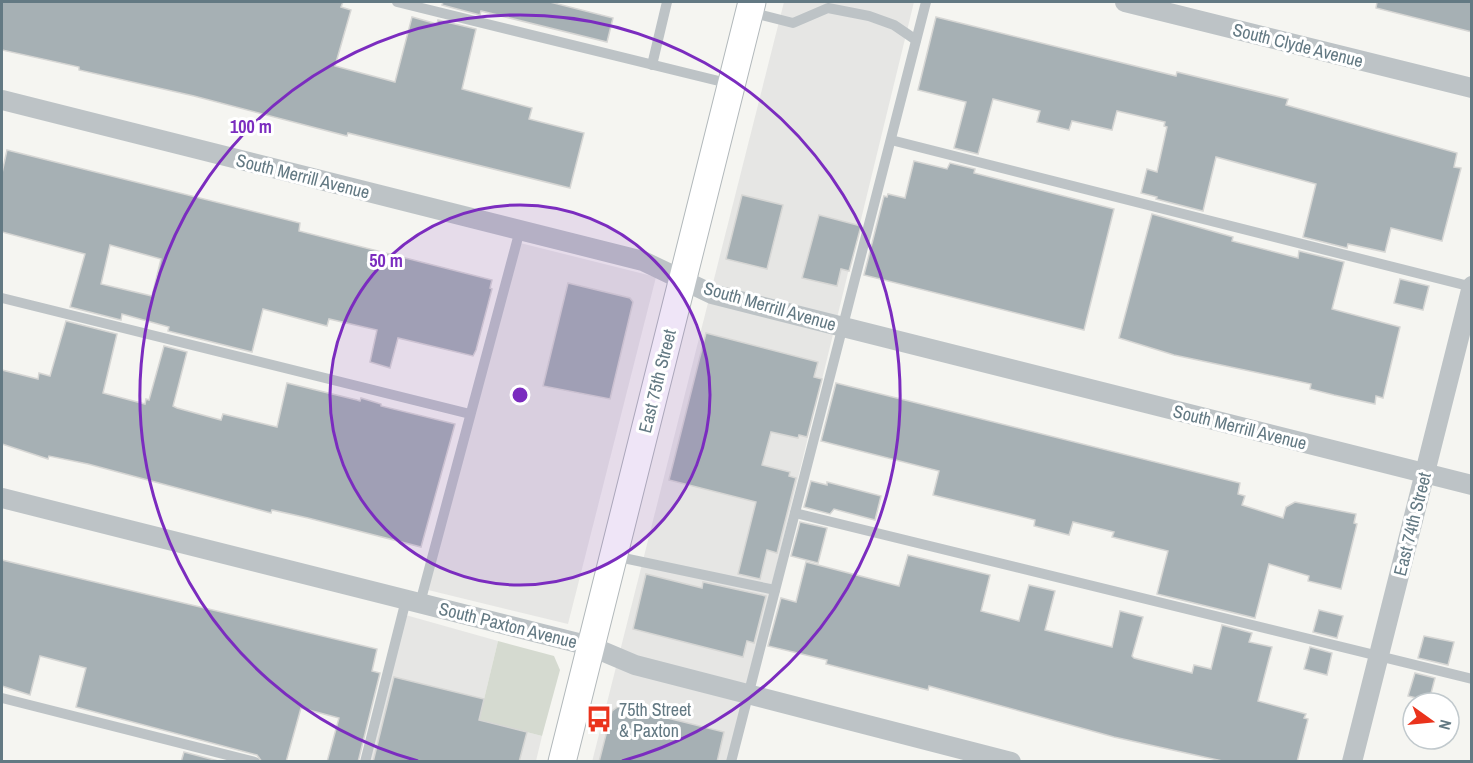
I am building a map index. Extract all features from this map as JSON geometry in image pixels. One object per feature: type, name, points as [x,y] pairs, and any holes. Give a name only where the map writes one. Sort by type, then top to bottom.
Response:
[{"type":"main road","name":"East 75th Street","points":[[562,762],[751,7]]},
{"type":"street","name":"South Clyde Avenue","points":[[1125,2],[1472,88]]},
{"type":"street","name":"South Merrill Avenue","points":[[2,100],[643,261],[712,294],[1472,485]]},
{"type":"street","name":"East 74th Street","points":[[1352,762],[1471,286]]},
{"type":"street","name":"South Paxton Avenue","points":[[2,498],[590,646],[635,665],[1011,762]]},
{"type":"lane","points":[[397,2],[731,84]]},
{"type":"lane","points":[[652,65],[667,2]]},
{"type":"lane","points":[[732,762],[926,2]]},
{"type":"lane","points":[[751,7],[793,24],[828,8],[869,15],[894,25],[916,40]]},
{"type":"lane","points":[[891,140],[1471,286]]},
{"type":"lane","points":[[365,762],[470,414],[520,230]]},
{"type":"lane","points":[[2,298],[470,414]]},
{"type":"lane","points":[[795,513],[1472,679]]},
{"type":"lane","points":[[614,555],[775,590]]},
{"type":"lane","points":[[2,698],[255,762]]},
{"type":"shaded area","points":[[784,2],[914,2],[729,761],[592,762]]},
{"type":"shaded area","points":[[516,242],[656,277],[568,624],[424,589]]},
{"type":"shaded area","points":[[402,614],[498,641],[479,720],[542,736],[536,761],[365,762]]},
{"type":"shaded area","points":[[498,641],[554,656],[560,670],[542,736],[479,720]]},
{"type":"building","points":[[2,2],[343,2],[341,7],[351,10],[335,66],[395,82],[412,17],[437,24],[438,20],[476,29],[462,89],[532,108],[529,119],[584,133],[570,188],[348,133],[347,136],[194,96],[79,70],[79,67],[2,50]]},
{"type":"building","points":[[443,2],[550,2],[613,18],[607,42],[481,11],[480,15],[442,5]]},
{"type":"building","points":[[1377,2],[1472,2],[1472,32],[1376,8]]},
{"type":"building","points":[[936,17],[1176,76],[1177,72],[1288,99],[1286,105],[1457,153],[1454,167],[1461,168],[1442,241],[1391,228],[1385,252],[1348,244],[1347,248],[1303,237],[1316,184],[1216,157],[1203,211],[1141,193],[1147,169],[1157,172],[1167,127],[1164,126],[1165,122],[1117,111],[1112,130],[1072,121],[1069,130],[1037,122],[1040,111],[993,99],[978,154],[954,148],[966,102],[918,90]]},
{"type":"building","points":[[7,150],[300,223],[299,231],[492,280],[490,288],[492,289],[476,350],[473,356],[398,338],[390,368],[370,362],[377,330],[329,319],[327,326],[263,309],[252,352],[168,331],[169,327],[122,314],[121,320],[70,307],[85,254],[2,232],[2,173]],"holes":[[[110,245],[161,259],[152,296],[101,284]]]},
{"type":"building","points":[[914,161],[947,169],[950,163],[975,169],[974,173],[1114,209],[1084,330],[864,275],[884,196],[887,197],[888,194],[905,198]]},
{"type":"building","points":[[742,195],[783,205],[767,269],[726,259]]},
{"type":"building","points":[[1152,214],[1233,237],[1232,241],[1298,258],[1299,251],[1344,262],[1332,309],[1400,327],[1383,398],[1376,396],[1375,404],[1334,395],[1310,389],[1311,384],[1174,355],[1119,338]]},
{"type":"building","points":[[819,215],[861,226],[849,271],[841,269],[837,286],[802,278]]},
{"type":"building","points":[[1400,279],[1429,286],[1423,310],[1394,303]]},
{"type":"building","points":[[568,283],[630,298],[633,302],[610,399],[543,386]]},
{"type":"building","points":[[66,321],[117,334],[103,393],[145,404],[146,399],[149,400],[164,346],[187,352],[173,406],[221,420],[223,414],[277,427],[287,383],[360,401],[361,398],[381,404],[381,406],[455,424],[421,547],[308,518],[272,510],[271,513],[88,464],[49,456],[48,459],[2,444],[2,370],[38,379],[39,373],[50,376]]},
{"type":"building","points":[[706,333],[818,362],[814,377],[822,379],[807,437],[799,435],[798,438],[771,432],[762,465],[790,472],[789,476],[796,478],[777,553],[767,550],[760,579],[738,574],[756,502],[669,480]]},
{"type":"building","points":[[836,383],[1240,483],[1238,494],[1245,496],[1242,505],[1283,518],[1286,507],[1295,502],[1356,514],[1354,523],[1357,524],[1341,589],[1308,581],[1309,576],[1269,564],[1255,618],[1157,594],[1168,551],[1112,537],[1114,532],[1073,522],[1069,535],[1034,526],[1035,520],[933,495],[939,471],[821,441]]},
{"type":"building","points":[[811,481],[827,485],[827,482],[881,496],[875,520],[834,509],[830,514],[804,507]]},
{"type":"building","points":[[800,522],[827,528],[818,563],[791,556]]},
{"type":"building","points":[[908,555],[990,575],[981,611],[1019,621],[1029,585],[1055,591],[1045,630],[1112,647],[1120,611],[1143,617],[1132,656],[1192,673],[1194,665],[1211,669],[1222,625],[1252,633],[1249,642],[1272,647],[1258,701],[1306,714],[1304,718],[1308,719],[1297,762],[1227,762],[1204,757],[1114,737],[929,686],[928,690],[826,664],[827,660],[768,646],[781,598],[796,602],[806,562],[899,586]]},
{"type":"building","points":[[2,560],[377,649],[372,671],[380,673],[358,762],[327,762],[339,718],[301,708],[286,762],[262,762],[257,755],[76,707],[86,668],[40,656],[30,695],[2,686]]},
{"type":"building","points":[[646,574],[702,588],[703,582],[766,596],[754,643],[747,641],[743,657],[633,629]]},
{"type":"building","points":[[1319,610],[1343,616],[1337,638],[1313,632]]},
{"type":"building","points":[[1424,636],[1454,642],[1448,665],[1418,658]]},
{"type":"building","points":[[1310,647],[1332,653],[1327,675],[1304,669]]},
{"type":"building","points":[[1415,673],[1435,678],[1432,691],[1410,691]]},
{"type":"building","points":[[394,677],[484,699],[479,720],[527,732],[519,762],[373,762]]},
{"type":"building","points":[[619,706],[724,732],[717,762],[599,762],[612,711]]},
{"type":"building","points":[[184,752],[222,762],[181,762]]},
{"type":"place","name":"75th Street & Paxton","points":[[599,719]]}]
